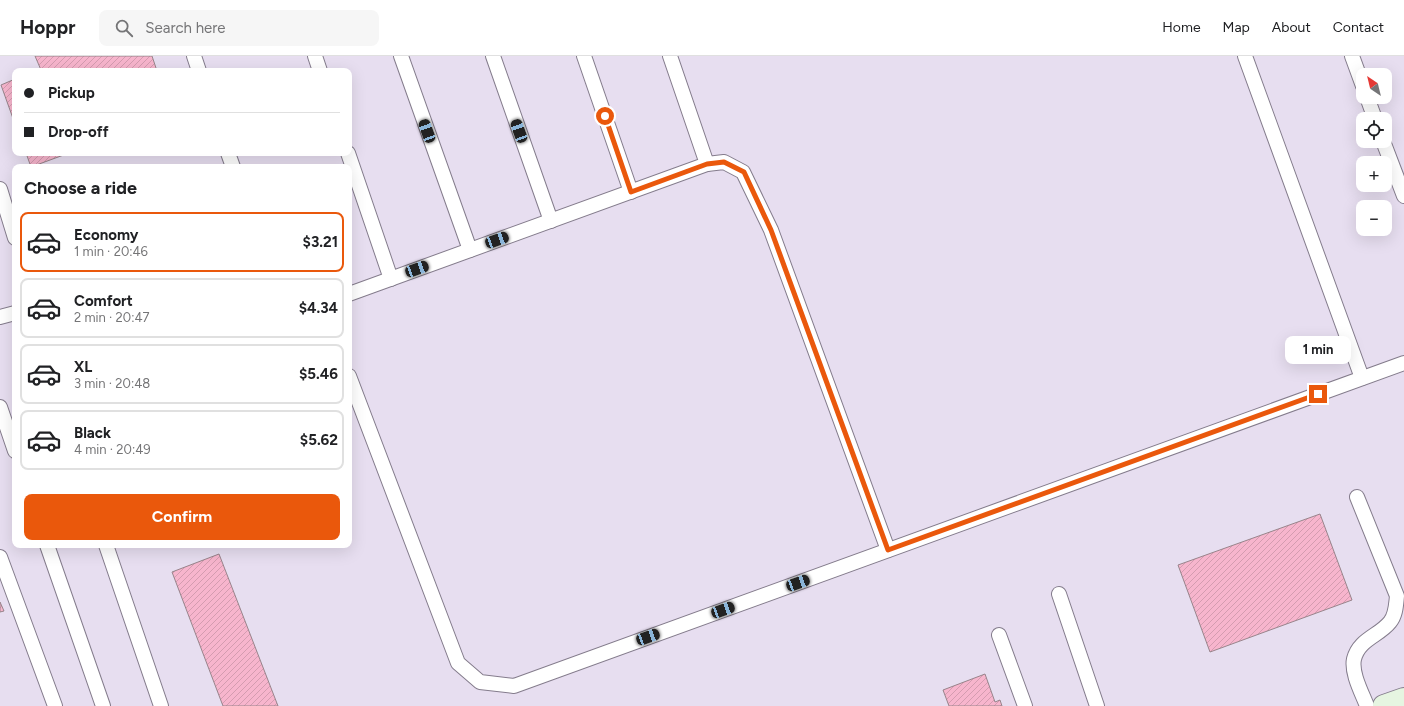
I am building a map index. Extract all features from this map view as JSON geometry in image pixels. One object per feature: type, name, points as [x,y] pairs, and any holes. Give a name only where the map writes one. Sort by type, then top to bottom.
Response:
[{"type":"main road","points":[[1384,706],[1404,699]]},
{"type":"lane","points":[[194,56],[198,68]]},
{"type":"lane","points":[[315,56],[319,68]]},
{"type":"lane","points":[[400,56],[470,250]]},
{"type":"lane","points":[[493,56],[551,221]]},
{"type":"lane","points":[[584,56],[631,192]]},
{"type":"lane","points":[[670,56],[707,164]]},
{"type":"lane","points":[[1245,56],[1362,378]]},
{"type":"lane","points":[[1352,56],[1356,68]]},
{"type":"lane","points":[[1386,148],[1404,196]]},
{"type":"lane","points":[[352,293],[707,164],[724,162],[744,172],[771,230],[888,550]]},
{"type":"lane","points":[[352,165],[391,279]]},
{"type":"lane","points":[[0,190],[12,228]]},
{"type":"lane","points":[[0,317],[12,314]]},
{"type":"lane","points":[[352,384],[458,663],[480,682],[514,686],[1404,363]]},
{"type":"lane","points":[[0,407],[12,441]]},
{"type":"lane","points":[[1357,497],[1397,596],[1396,609],[1390,622],[1368,638],[1359,648],[1354,660],[1356,676],[1367,706]]},
{"type":"lane","points":[[48,548],[102,706]]},
{"type":"lane","points":[[107,548],[161,706]]},
{"type":"lane","points":[[0,557],[55,706]]},
{"type":"lane","points":[[1059,594],[1097,706]]},
{"type":"lane","points":[[999,635],[1025,706]]},
{"type":"building","points":[[35,56],[152,56],[156,68],[40,68]]},
{"type":"building","points":[[12,80],[12,116],[1,85]]},
{"type":"building","points":[[27,156],[61,156],[39,164],[30,164]]},
{"type":"building","points":[[1320,514],[1352,600],[1210,652],[1178,565]]},
{"type":"building","points":[[219,554],[278,706],[223,706],[172,572]]},
{"type":"building","points":[[0,602],[4,611],[0,612]]},
{"type":"building","points":[[985,674],[995,702],[1000,700],[1002,706],[949,706],[943,690]]},
{"type":"route","points":[[605,116],[631,192],[707,164],[724,162],[744,172],[771,230],[888,550],[1318,394]]}]
